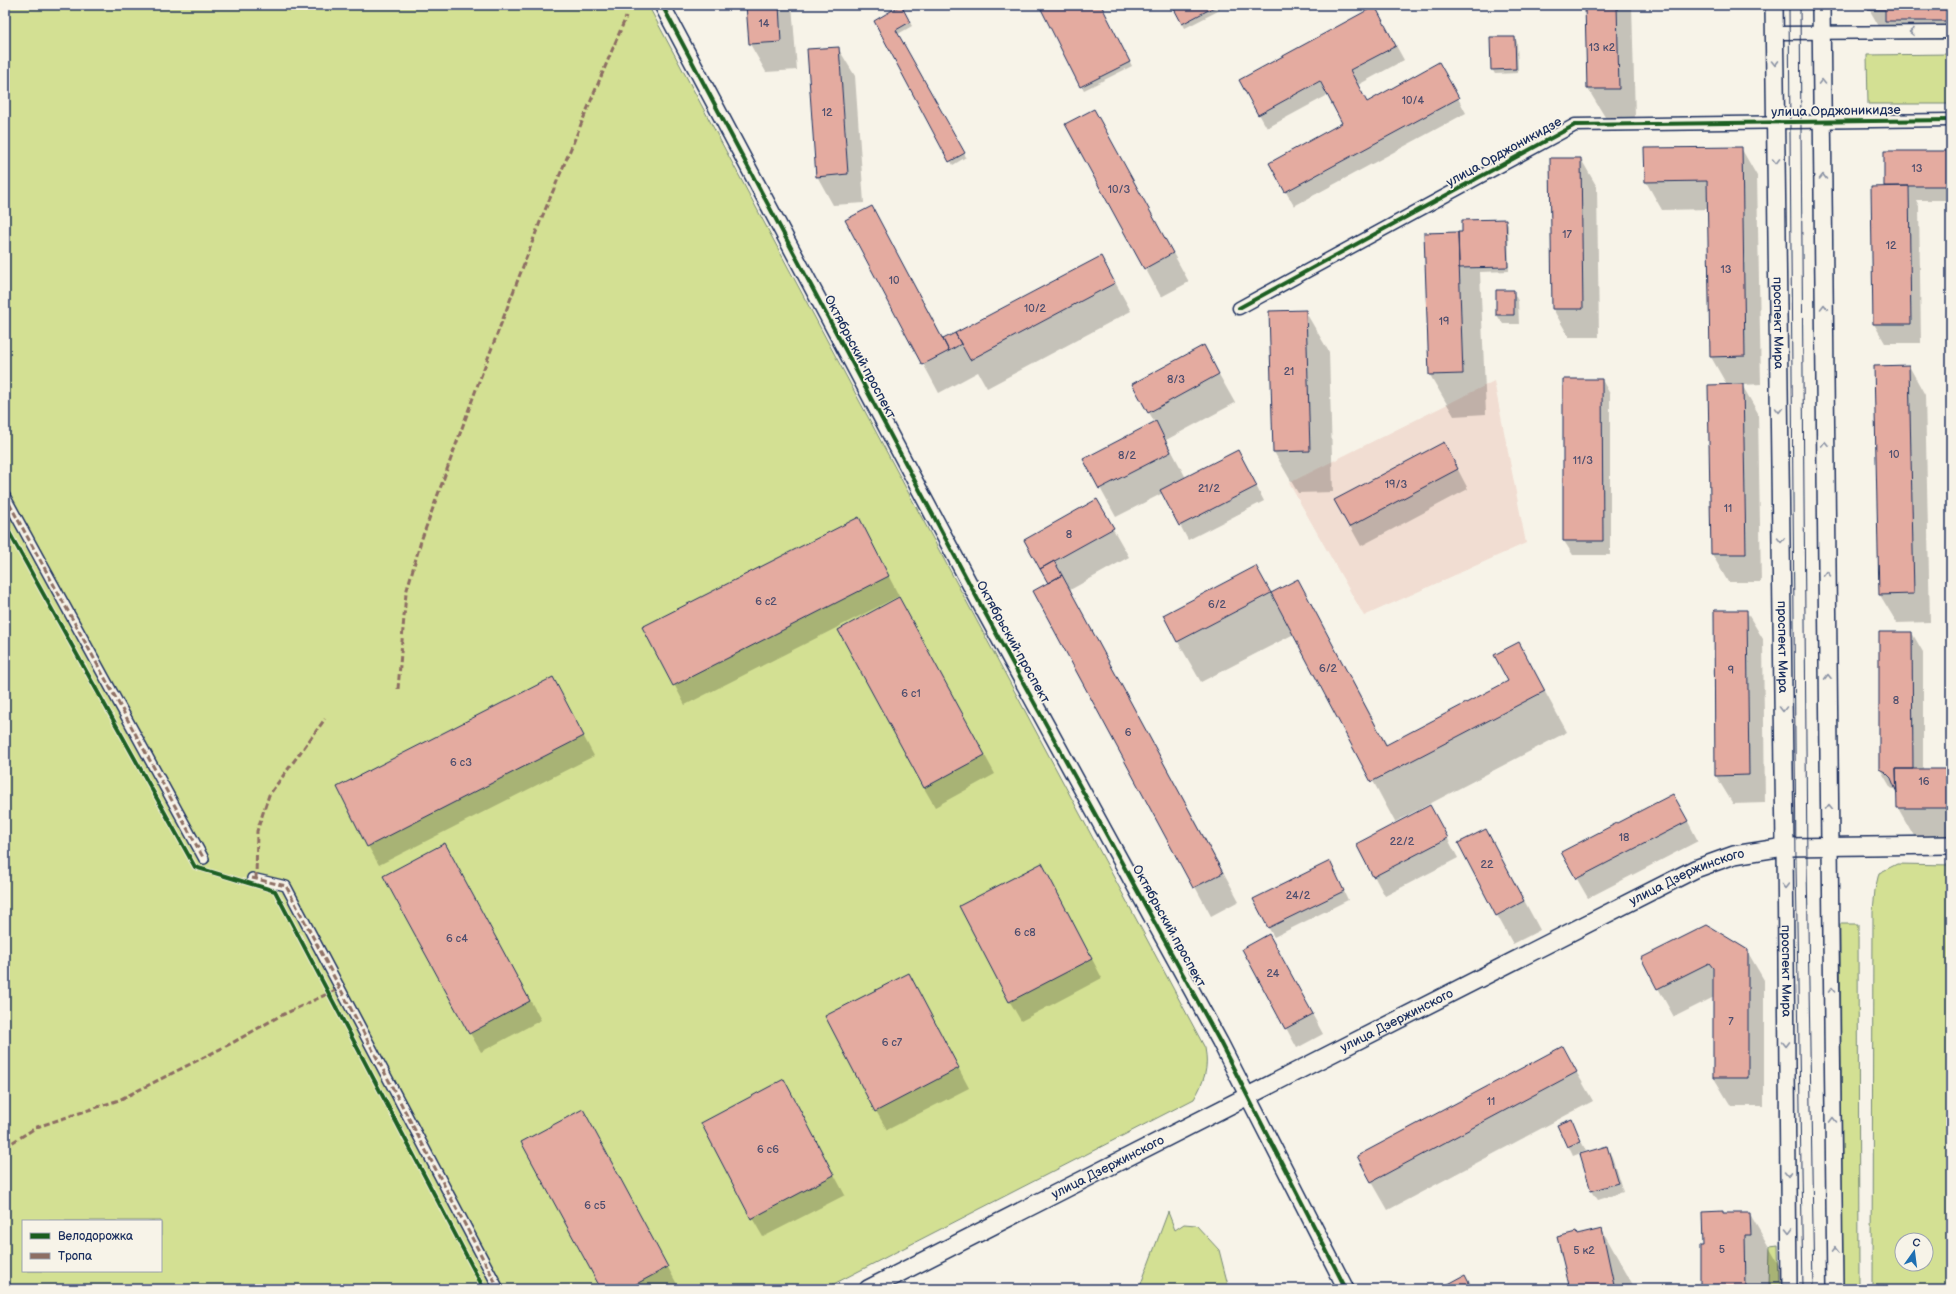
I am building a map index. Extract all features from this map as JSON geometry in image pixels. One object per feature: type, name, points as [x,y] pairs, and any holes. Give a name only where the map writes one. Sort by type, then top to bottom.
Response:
[{"type":"main road","name":"проспект Мира","points":[[1774,5],[1785,847]]},
{"type":"main road","points":[[1821,5],[1830,846]]},
{"type":"main road","name":"улица Дзержинского","points":[[868,1289],[1695,869],[1734,855],[1785,847],[1951,845]]},
{"type":"street","name":"Октябрьский проспект","points":[[662,5],[984,611],[1248,1096],[1346,1289]]},
{"type":"street","points":[[1774,33],[1951,32]]},
{"type":"street","name":"улица Орджоникидзе","points":[[1239,308],[1575,125],[1951,120]]},
{"type":"street","points":[[5,496],[204,859]]},
{"type":"street","points":[[1830,846],[1835,1289]]},
{"type":"street","name":"проспект Мира","points":[[1785,847],[1789,1289]]},
{"type":"street","points":[[252,878],[286,886],[499,1289]]},
{"type":"shaded area","points":[[1494,381],[1526,543],[1364,616],[1289,483]]},
{"type":"green space","points":[[5,5],[648,5],[1205,1048],[1206,1055],[1205,1075],[1194,1099],[824,1289],[5,1289]]},
{"type":"green space","points":[[1951,54],[1951,104],[1868,104],[1867,55]]},
{"type":"green space","points":[[1897,864],[1951,865],[1951,1289],[1872,1289],[1873,911],[1875,890],[1879,873]]},
{"type":"green space","points":[[1840,924],[1858,924],[1859,1289],[1843,1289]]},
{"type":"green space","points":[[1168,1212],[1175,1230],[1184,1224],[1196,1225],[1219,1250],[1229,1289],[1139,1289]]},
{"type":"green space","points":[[1778,1245],[1779,1289],[1769,1289],[1770,1246]]},
{"type":"building","points":[[746,5],[779,5],[781,42],[749,44]]},
{"type":"building","points":[[901,5],[910,22],[896,30],[965,153],[949,162],[874,21]]},
{"type":"building","points":[[1039,5],[1101,5],[1130,62],[1080,87]]},
{"type":"building","points":[[1172,5],[1218,5],[1182,24]]},
{"type":"building","points":[[1585,5],[1617,5],[1619,89],[1587,89]]},
{"type":"building","points":[[1868,5],[1951,5],[1951,21],[1885,21],[1885,10],[1868,10]]},
{"type":"building","points":[[1375,6],[1396,46],[1350,70],[1367,102],[1439,62],[1459,98],[1285,192],[1269,163],[1342,123],[1320,81],[1258,115],[1239,80]]},
{"type":"building","points":[[1490,37],[1515,37],[1516,69],[1491,70]]},
{"type":"building","points":[[839,47],[848,174],[816,177],[807,49]]},
{"type":"building","points":[[1094,109],[1173,253],[1144,269],[1065,124]]},
{"type":"building","points":[[1742,147],[1745,356],[1710,357],[1707,181],[1645,182],[1644,148]]},
{"type":"building","points":[[1884,151],[1951,151],[1951,186],[1884,186]]},
{"type":"building","points":[[1550,158],[1581,158],[1583,309],[1552,309]]},
{"type":"building","points":[[1909,186],[1911,324],[1873,324],[1871,187]]},
{"type":"building","points":[[872,206],[949,351],[922,365],[845,220]]},
{"type":"building","points":[[1506,219],[1508,267],[1459,268],[1458,232],[1462,232],[1462,220]]},
{"type":"building","points":[[1458,232],[1463,374],[1429,375],[1424,233]]},
{"type":"building","points":[[1101,256],[1115,283],[970,360],[955,333]]},
{"type":"building","points":[[1496,290],[1514,290],[1514,315],[1496,315]]},
{"type":"building","points":[[1306,310],[1310,451],[1273,452],[1269,311]]},
{"type":"building","points":[[955,333],[961,344],[949,351],[943,339]]},
{"type":"building","points":[[1204,345],[1219,374],[1148,413],[1132,384]]},
{"type":"building","points":[[1909,365],[1914,594],[1879,595],[1874,366]]},
{"type":"building","points":[[1563,379],[1602,379],[1603,541],[1563,541]]},
{"type":"building","points":[[1743,384],[1746,554],[1711,554],[1708,385]]},
{"type":"building","points":[[1156,421],[1171,452],[1099,489],[1083,459]]},
{"type":"building","points":[[1444,442],[1458,469],[1349,527],[1334,500]]},
{"type":"building","points":[[1238,450],[1257,486],[1179,526],[1160,490]]},
{"type":"building","points":[[1097,499],[1114,528],[1040,569],[1024,540]]},
{"type":"building","points":[[859,517],[889,576],[673,686],[642,627]]},
{"type":"building","points":[[1054,561],[1062,575],[1048,583],[1040,569]]},
{"type":"building","points":[[1256,566],[1271,593],[1177,642],[1163,615]]},
{"type":"building","points":[[1062,575],[1223,873],[1193,888],[1033,591]]},
{"type":"building","points":[[1298,579],[1386,745],[1508,681],[1494,655],[1519,642],[1545,691],[1371,782],[1271,593]]},
{"type":"building","points":[[899,597],[985,755],[924,788],[838,630]]},
{"type":"building","points":[[1714,610],[1747,610],[1749,775],[1715,776]]},
{"type":"building","points":[[1879,632],[1912,632],[1913,769],[1896,769],[1897,793],[1891,778],[1879,769]]},
{"type":"building","points":[[553,677],[584,736],[367,847],[337,787]]},
{"type":"building","points":[[1896,769],[1951,769],[1951,808],[1897,808]]},
{"type":"building","points":[[1673,794],[1688,821],[1576,879],[1561,852]]},
{"type":"building","points":[[1430,805],[1448,838],[1373,877],[1356,844]]},
{"type":"building","points":[[1486,829],[1524,901],[1496,916],[1458,843]]},
{"type":"building","points":[[445,843],[530,1001],[469,1034],[383,876]]},
{"type":"building","points":[[1330,861],[1344,891],[1268,928],[1253,899]]},
{"type":"building","points":[[1042,863],[1092,959],[1009,1002],[959,906]]},
{"type":"building","points":[[1707,925],[1748,950],[1748,1078],[1713,1078],[1713,968],[1709,963],[1657,989],[1641,958]]},
{"type":"building","points":[[1269,934],[1313,1014],[1285,1029],[1242,949]]},
{"type":"building","points":[[909,973],[959,1068],[875,1112],[825,1016]]},
{"type":"building","points":[[1563,1046],[1577,1072],[1371,1182],[1357,1156]]},
{"type":"building","points":[[784,1079],[834,1175],[751,1219],[701,1123]]},
{"type":"building","points":[[583,1109],[668,1267],[627,1289],[601,1289],[521,1142]]},
{"type":"building","points":[[1572,1119],[1581,1141],[1567,1147],[1557,1125]]},
{"type":"building","points":[[1607,1146],[1618,1183],[1591,1191],[1580,1154]]},
{"type":"building","points":[[1723,1211],[1723,1213],[1750,1213],[1751,1235],[1745,1235],[1746,1287],[1700,1286],[1700,1246],[1703,1246],[1702,1212]]},
{"type":"building","points":[[1602,1229],[1615,1289],[1570,1289],[1557,1237],[1576,1232],[1577,1235]]},
{"type":"building","points":[[1465,1275],[1472,1289],[1439,1289]]},
{"type":"building","points":[[1438,1286],[1439,1289],[1431,1289]]},
{"type":"tram line","points":[[1789,5],[1796,865],[1803,1289]]},
{"type":"tram line","points":[[1800,5],[1807,864],[1814,1289]]},
{"type":"marked path","points":[[398,689],[406,593],[421,541],[478,384],[540,222],[626,17]]},
{"type":"marked path","points":[[5,496],[204,859]]},
{"type":"marked path","points":[[256,879],[257,831],[269,795],[325,719]]},
{"type":"marked path","points":[[252,878],[286,886],[499,1289]]},
{"type":"marked path","points":[[5,1147],[37,1127],[119,1100],[232,1043],[278,1017],[340,988]]},
{"type":"cycle path","points":[[662,5],[984,611],[1220,1042],[1346,1289]]},
{"type":"cycle path","points":[[1239,308],[1575,125],[1951,120]]},
{"type":"cycle path","points":[[5,525],[195,867],[275,891],[484,1289]]}]
